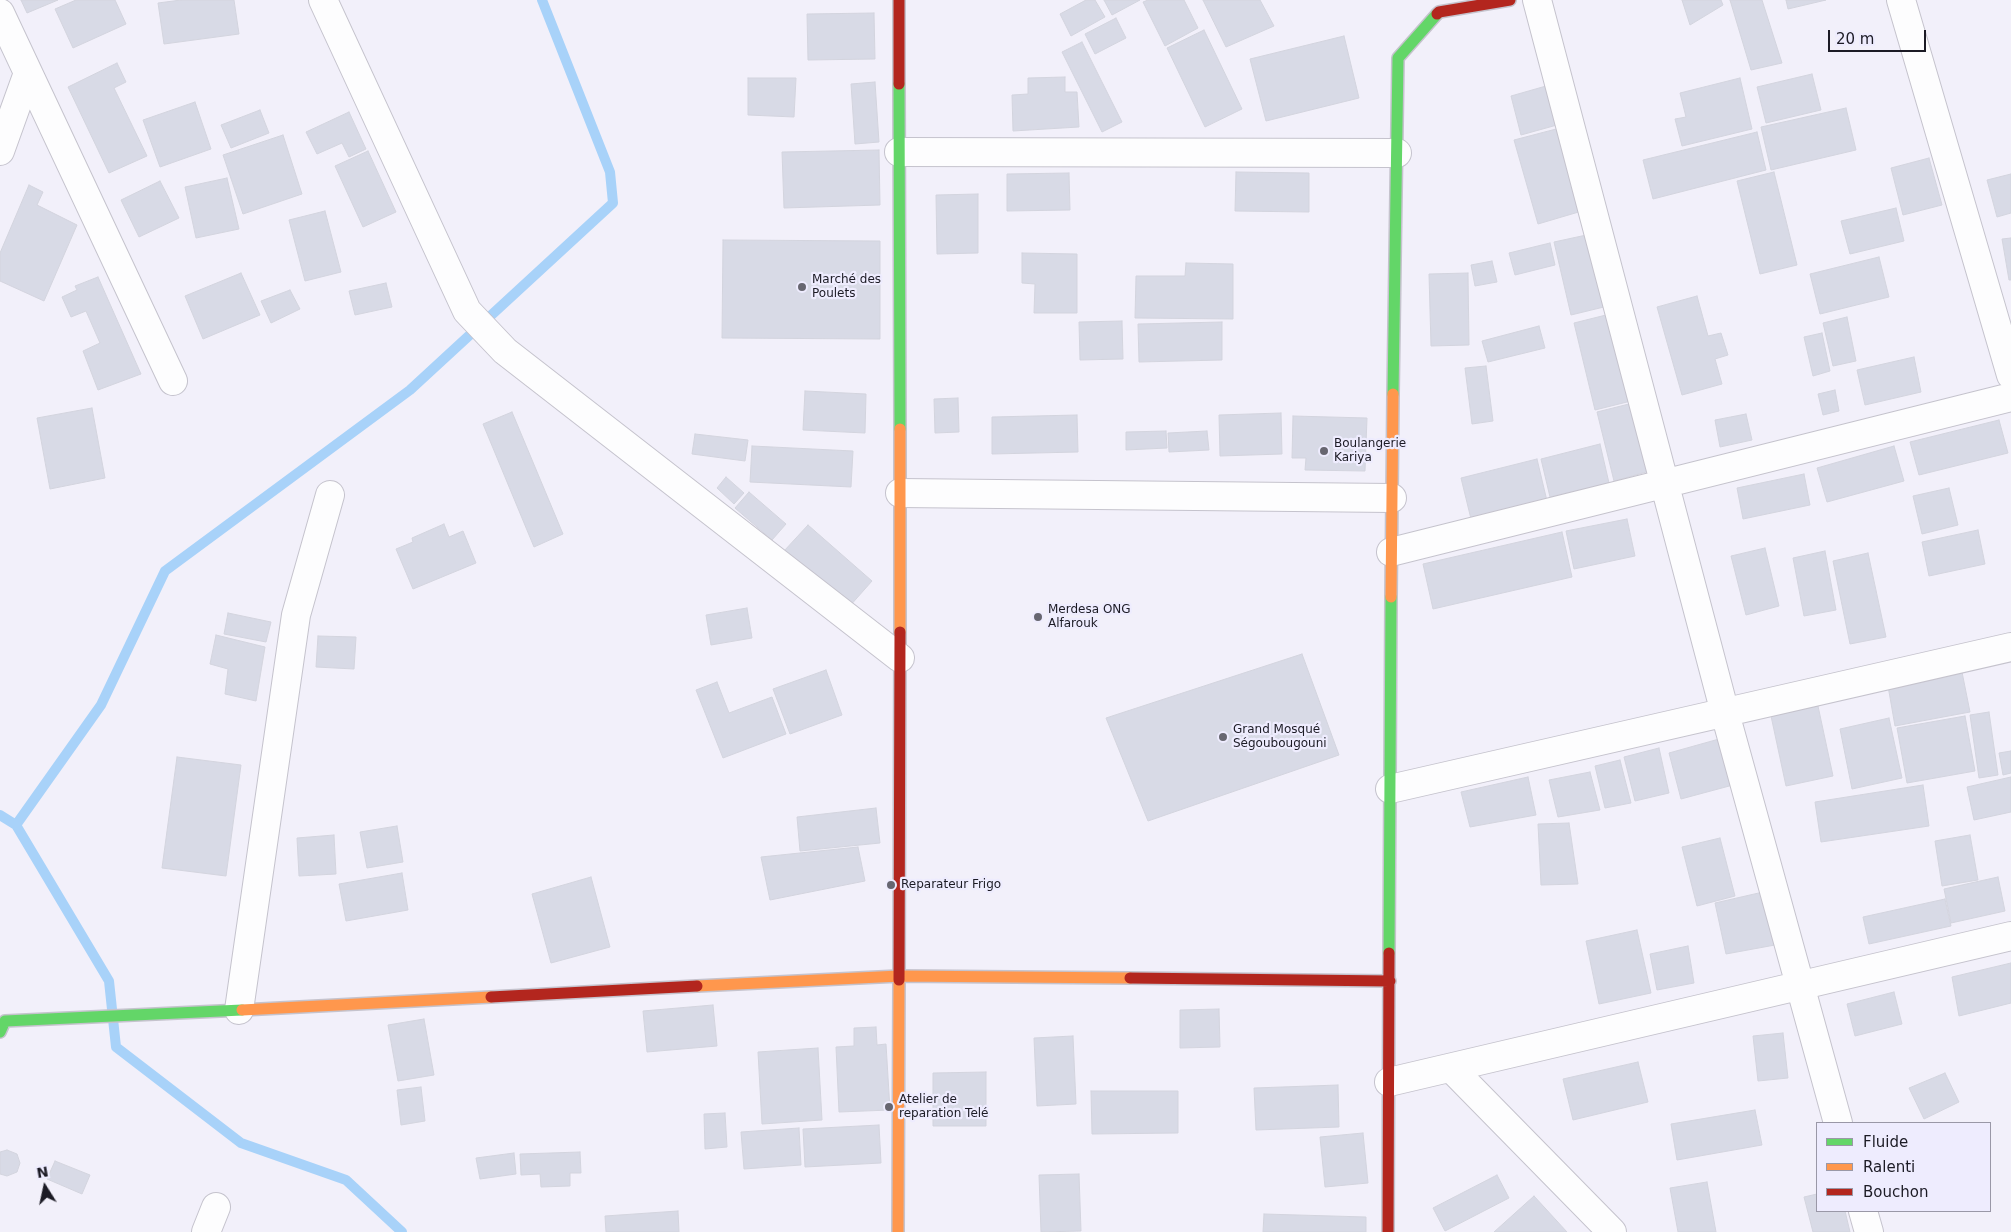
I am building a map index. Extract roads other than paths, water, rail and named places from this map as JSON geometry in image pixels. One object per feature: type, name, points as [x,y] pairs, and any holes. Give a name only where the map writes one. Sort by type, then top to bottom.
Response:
[{"type":"street","points":[[322,0],[467,311],[505,351],[900,658]]},
{"type":"street","points":[[898,1232],[900,658],[899,0]]},
{"type":"street","points":[[1388,1232],[1391,552],[1398,58],[1436,6],[1510,0]]},
{"type":"street","points":[[1536,0],[1799,986],[1838,1122]]},
{"type":"street","points":[[1901,0],[2011,375]]},
{"type":"street","points":[[0,13],[16,63],[173,381]]},
{"type":"street","points":[[0,150],[16,63]]},
{"type":"street","points":[[899,152],[1397,153]]},
{"type":"street","points":[[1391,552],[2011,397]]},
{"type":"street","points":[[900,492],[1392,498]]},
{"type":"street","points":[[239,1010],[296,615],[330,495]]},
{"type":"street","points":[[1390,789],[2011,647]]},
{"type":"street","points":[[1389,1082],[2011,936]]},
{"type":"street","points":[[0,1032],[5,1020],[239,1010],[899,976],[1390,981]]},
{"type":"street","points":[[1451,1068],[1612,1232]]},
{"type":"street","points":[[1862,1212],[1869,1232]]},
{"type":"waterway","points":[[16,825],[101,705],[165,571],[410,390],[613,203],[610,172],[542,0]]},
{"type":"waterway","points":[[0,815],[16,825],[109,981],[116,1047],[241,1143],[346,1180],[402,1232]]},
{"type":"place","name":"Marché des Poulets","points":[[802,287]]},
{"type":"place","name":"Boulangerie Kariya","points":[[1324,451]]},
{"type":"place","name":"Merdesa ONG Alfarouk","points":[[1038,617]]},
{"type":"place","name":"Grand Mosqué Ségoubougouni","points":[[1223,737]]},
{"type":"place","name":"Reparateur Frigo","points":[[891,885]]},
{"type":"place","name":"Atelier de reparation Telé","points":[[889,1107]]}]
